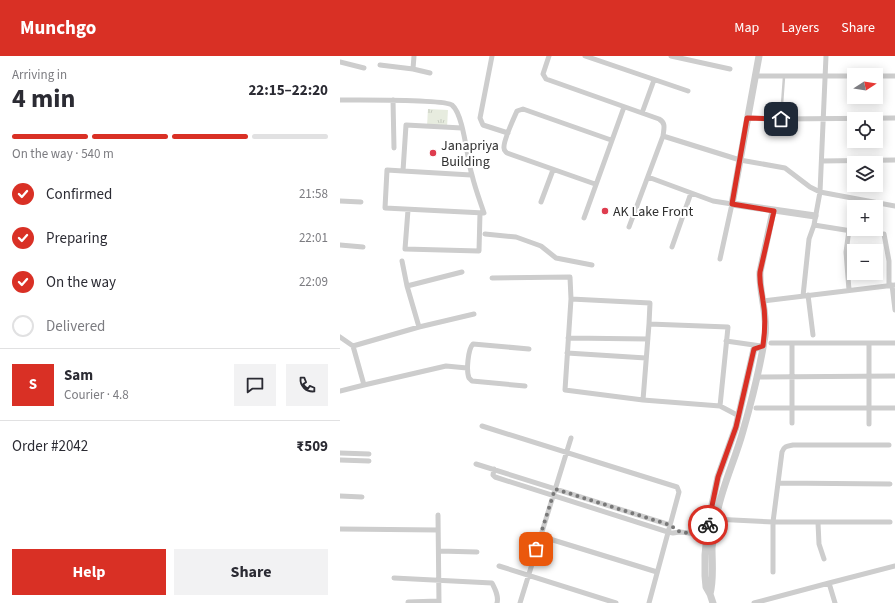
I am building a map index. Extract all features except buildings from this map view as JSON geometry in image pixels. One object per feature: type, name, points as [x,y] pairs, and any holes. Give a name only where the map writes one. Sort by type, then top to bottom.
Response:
[{"type":"street","points":[[412,69],[414,56]]},
{"type":"street","points":[[492,56],[480,118],[483,125],[508,133]]},
{"type":"street","points":[[549,56],[543,74],[546,79],[659,119],[665,126],[663,136],[629,227]]},
{"type":"street","points":[[585,56],[688,91]]},
{"type":"street","points":[[671,56],[730,69]]},
{"type":"street","points":[[720,259],[732,204],[759,56]]},
{"type":"street","points":[[813,335],[805,296],[809,239],[814,225],[820,192],[826,56]]},
{"type":"street","points":[[340,62],[364,68]]},
{"type":"street","points":[[380,65],[430,73]]},
{"type":"street","points":[[756,76],[847,76]]},
{"type":"street","points":[[883,76],[895,76]]},
{"type":"street","points":[[642,113],[654,80]]},
{"type":"street","points":[[340,100],[393,100],[448,103],[455,108],[462,128],[471,174],[484,213],[384,208],[388,170],[471,174]]},
{"type":"street","points":[[393,100],[394,148]]},
{"type":"street","points":[[584,218],[624,107]]},
{"type":"street","points":[[595,184],[507,153],[504,150],[504,147],[508,133],[517,111],[523,109],[612,140]]},
{"type":"street","points":[[747,118],[895,118]]},
{"type":"street","points":[[403,171],[406,125],[462,128]]},
{"type":"street","points":[[663,136],[740,160],[785,168],[810,187],[820,192],[895,206]]},
{"type":"street","points":[[822,161],[895,160]]},
{"type":"street","points":[[541,202],[553,170]]},
{"type":"street","points":[[648,177],[713,201],[815,216]]},
{"type":"street","points":[[672,247],[691,193]]},
{"type":"street","points":[[340,201],[361,202]]},
{"type":"street","points":[[408,210],[405,249],[479,251],[480,213]]},
{"type":"street","points":[[712,603],[710,594],[706,587],[705,555],[709,519],[718,477],[743,417],[757,377],[765,333],[760,272],[774,211]]},
{"type":"street","points":[[814,225],[847,230]]},
{"type":"street","points":[[485,234],[516,237],[540,246],[556,258],[592,265]]},
{"type":"street","points":[[884,234],[895,310]]},
{"type":"street","points":[[848,236],[846,252],[849,290]]},
{"type":"street","points":[[340,245],[363,247]]},
{"type":"street","points":[[889,261],[895,260]]},
{"type":"street","points":[[402,261],[407,286],[419,327]]},
{"type":"street","points":[[407,286],[462,272]]},
{"type":"street","points":[[492,278],[570,278],[571,299],[565,390],[643,400],[720,406],[743,417]]},
{"type":"street","points":[[763,301],[892,285]]},
{"type":"street","points":[[571,299],[650,303],[643,400]]},
{"type":"street","points":[[353,346],[419,327],[474,314]]},
{"type":"street","points":[[649,324],[728,327],[720,406]]},
{"type":"street","points":[[342,338],[353,346],[364,385]]},
{"type":"street","points":[[568,338],[648,339]]},
{"type":"street","points":[[726,341],[763,346]]},
{"type":"street","points":[[771,343],[895,343]]},
{"type":"street","points":[[792,343],[792,423]]},
{"type":"street","points":[[525,386],[472,380],[469,378],[467,368],[471,347],[474,344],[529,349]]},
{"type":"street","points":[[869,344],[869,424]]},
{"type":"street","points":[[710,594],[712,586],[712,548],[716,519],[724,483],[743,432],[743,417],[754,349],[763,346]]},
{"type":"street","points":[[567,353],[646,358]]},
{"type":"street","points":[[340,391],[446,366],[467,368]]},
{"type":"street","points":[[757,377],[895,376]]},
{"type":"street","points":[[756,408],[895,408]]},
{"type":"street","points":[[482,426],[677,487],[679,492],[649,603]]},
{"type":"street","points":[[520,603],[571,438]]},
{"type":"street","points":[[773,572],[773,522],[783,448],[786,446],[889,445]]},
{"type":"street","points":[[340,453],[369,454]]},
{"type":"street","points":[[348,461],[349,453]]},
{"type":"street","points":[[340,460],[369,461]]},
{"type":"street","points":[[476,464],[671,525],[680,532]]},
{"type":"street","points":[[494,469],[493,475],[495,477],[668,532],[707,535]]},
{"type":"street","points":[[778,483],[890,484]]},
{"type":"street","points":[[340,496],[362,497]]},
{"type":"street","points":[[408,602],[438,602],[438,515]]},
{"type":"street","points":[[709,519],[818,523],[890,522]]},
{"type":"street","points":[[818,523],[819,544],[824,559]]},
{"type":"street","points":[[340,529],[438,530]]},
{"type":"street","points":[[540,536],[657,572]]},
{"type":"street","points":[[439,551],[477,552]]},
{"type":"street","points":[[499,566],[616,603]]},
{"type":"street","points":[[754,603],[895,566]]},
{"type":"street","points":[[394,578],[492,583],[498,599],[497,603]]},
{"type":"street","points":[[829,583],[835,603]]},
{"type":"lane","points":[[781,119],[784,77]]},
{"type":"green space","points":[[428,109],[448,110],[447,127],[427,126]]},
{"type":"way so far","points":[[536,549],[555,489],[670,525],[675,527],[680,532],[707,535],[708,525]]},
{"type":"place","name":"Janapriya Building","points":[[433,153]]},
{"type":"place","name":"AK Lake Front","points":[[605,211]]},
{"type":"route","points":[[708,525],[718,477],[736,427],[745,394],[754,349],[763,346],[765,333],[763,301],[760,290],[760,272],[774,211],[732,204],[747,118],[781,119]]}]
